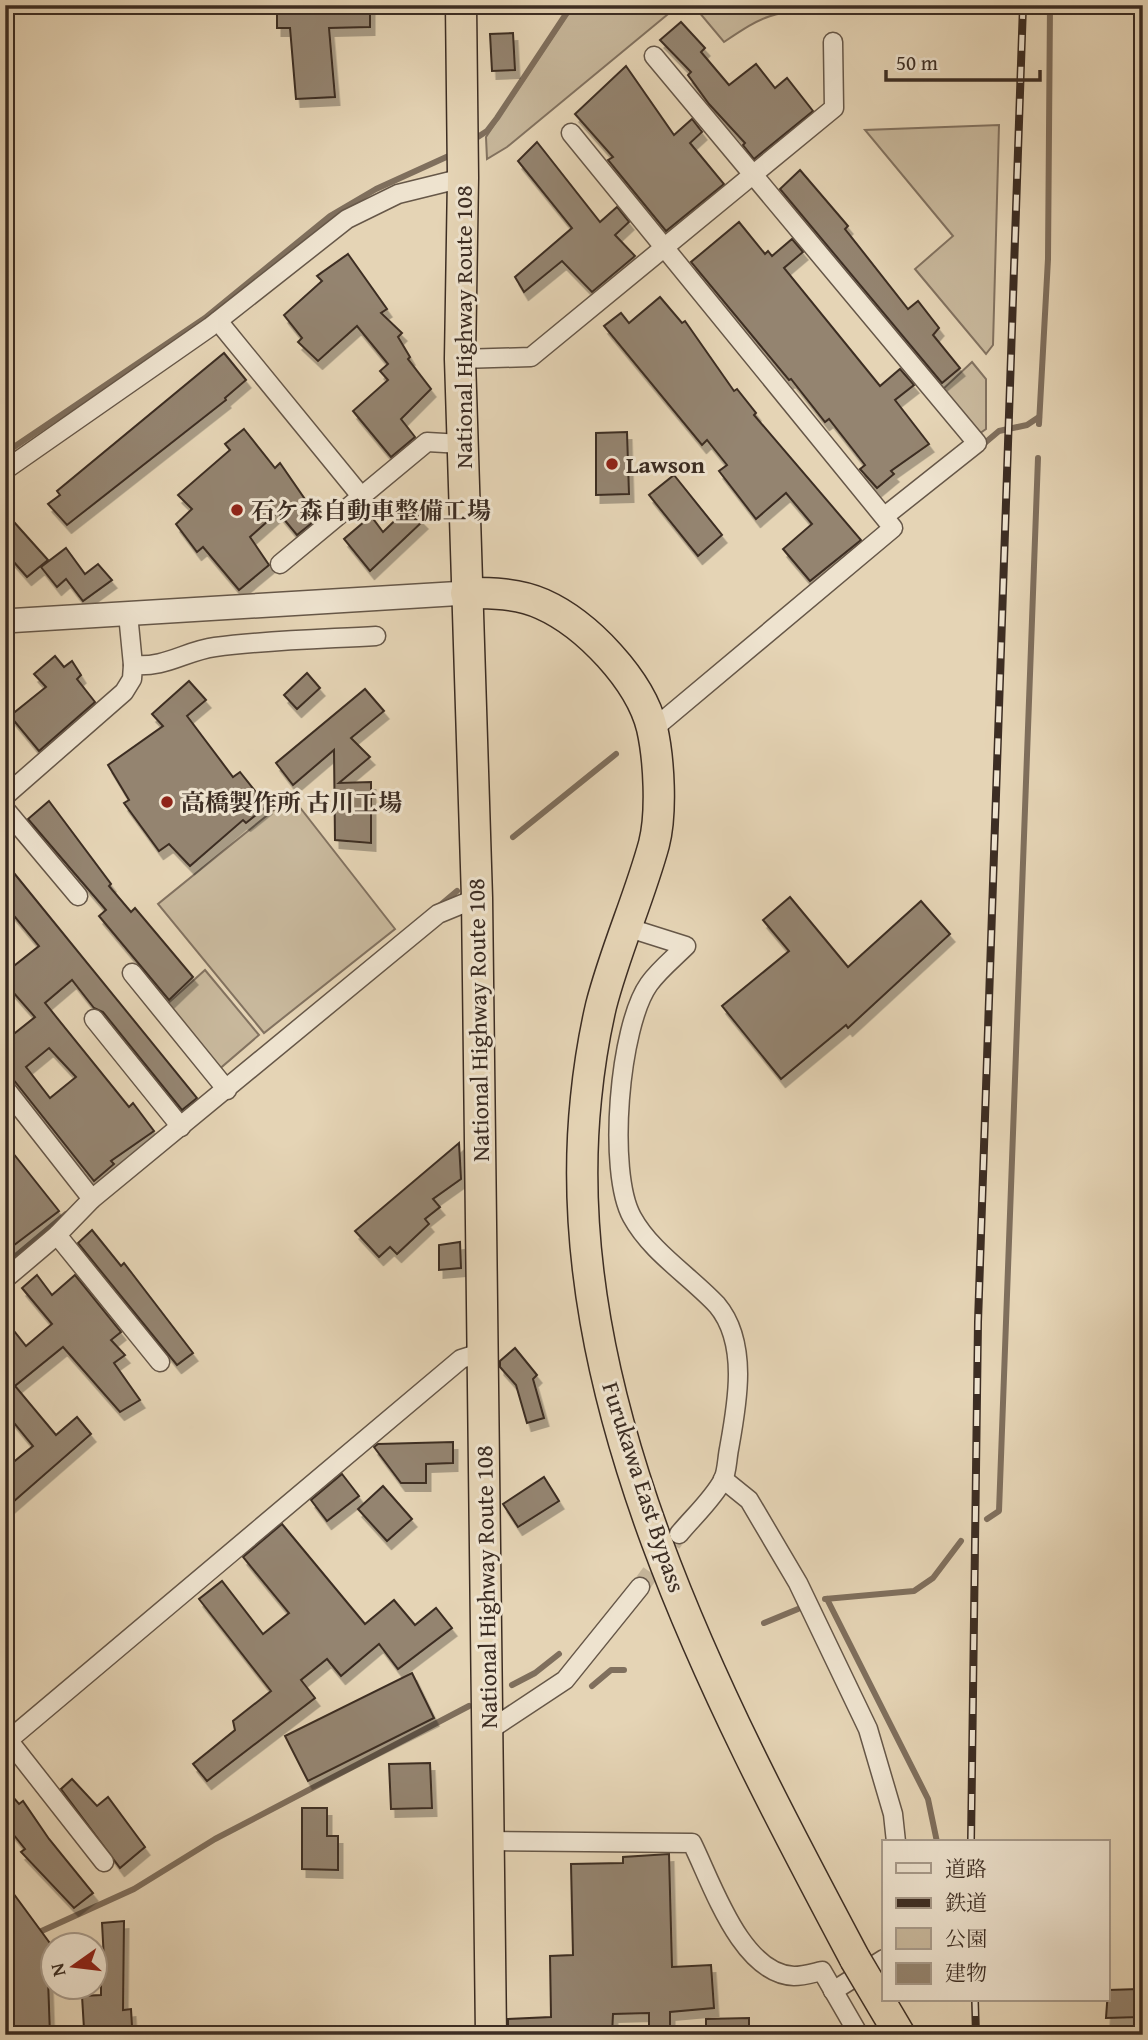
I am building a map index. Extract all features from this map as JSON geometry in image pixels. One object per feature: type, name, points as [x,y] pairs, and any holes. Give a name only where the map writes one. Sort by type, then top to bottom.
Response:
[{"type":"highway","name":"National Highway Route 108","points":[[461,5],[463,155],[460,359],[477,898],[491,2035]]},
{"type":"highway","name":"Furukawa East Bypass","points":[[466,593],[506,594],[542,604],[594,639],[627,675],[652,730],[657,771],[655,840],[600,1009],[586,1095],[580,1177],[586,1270],[600,1347],[620,1429],[654,1530],[701,1649],[760,1780],[870,1959],[882,1989]]},
{"type":"highway","name":"Furukawa East Bypass","points":[[887,2002],[900,2035]]},
{"type":"street","points":[[460,359],[531,357],[834,108],[833,42]]},
{"type":"street","points":[[654,56],[977,443],[885,516]]},
{"type":"street","points":[[571,133],[667,246],[893,528],[652,730]]},
{"type":"street","points":[[5,470],[218,321],[347,219],[398,194],[463,155]]},
{"type":"street","points":[[218,321],[361,496]]},
{"type":"street","points":[[280,564],[427,442],[462,444]]},
{"type":"street","points":[[5,621],[466,593]]},
{"type":"street","points":[[5,796],[124,692],[132,679],[133,665],[128,614]]},
{"type":"street","points":[[133,665],[149,666],[175,661],[212,647],[376,636]]},
{"type":"street","points":[[5,809],[78,896]]},
{"type":"street","points":[[6,1278],[57,1235],[92,1199],[438,914],[477,898]]},
{"type":"street","points":[[626,927],[686,946],[648,985],[630,1027],[618,1129],[618,1168],[622,1193],[642,1232],[717,1306],[729,1322],[738,1372],[735,1416],[723,1479],[679,1534]]},
{"type":"street","points":[[132,973],[227,1090]]},
{"type":"street","points":[[94,1019],[181,1127]]},
{"type":"street","points":[[5,1088],[92,1199]]},
{"type":"street","points":[[57,1235],[160,1362]]},
{"type":"street","points":[[104,1862],[7,1742],[461,1359],[483,1352]]},
{"type":"street","points":[[723,1479],[749,1500],[798,1583],[868,1729],[893,1814],[896,1840]]},
{"type":"street","points":[[488,1731],[565,1680],[640,1587]]},
{"type":"street","points":[[489,1841],[692,1843],[744,1947],[765,1966],[793,1976],[822,1971],[859,2035]]},
{"type":"street","points":[[833,1991],[870,1959]]},
{"type":"green space","points":[[574,5],[679,5],[507,147],[487,159],[486,137]]},
{"type":"green space","points":[[693,5],[823,5],[823,13],[792,12],[770,16],[724,42]]},
{"type":"green space","points":[[999,125],[993,345],[986,354],[915,269],[953,236],[865,130]]},
{"type":"green space","points":[[972,362],[986,379],[986,429],[979,434],[942,390]]},
{"type":"green space","points":[[291,796],[395,929],[264,1033],[158,904]]},
{"type":"green space","points":[[205,970],[259,1035],[217,1071],[165,1006]]},
{"type":"building","points":[[277,5],[370,5],[370,27],[329,28],[335,97],[296,99],[290,28],[277,28]]},
{"type":"building","points":[[681,22],[705,48],[701,52],[729,85],[756,64],[775,88],[787,78],[813,111],[754,159],[743,145],[745,143],[709,104],[688,75],[691,72],[660,40]]},
{"type":"building","points":[[513,33],[515,70],[492,71],[490,34]]},
{"type":"building","points":[[626,66],[674,135],[692,119],[702,132],[690,143],[724,184],[666,231],[608,160],[613,157],[575,114]]},
{"type":"building","points":[[537,142],[600,222],[617,207],[629,222],[615,235],[635,256],[592,292],[562,261],[524,292],[515,277],[572,228],[518,161]]},
{"type":"building","points":[[800,170],[848,226],[845,229],[908,309],[918,301],[939,328],[933,335],[960,368],[942,383],[780,189]]},
{"type":"building","points":[[739,222],[765,254],[768,251],[772,256],[792,239],[803,252],[784,268],[880,386],[900,369],[914,385],[895,400],[929,444],[891,471],[894,474],[877,488],[860,469],[865,465],[829,419],[825,422],[691,262]]},
{"type":"building","points":[[348,254],[387,309],[381,313],[402,333],[398,337],[410,357],[408,359],[431,389],[401,419],[415,437],[391,457],[353,411],[388,380],[380,371],[388,364],[357,326],[318,361],[298,342],[302,338],[284,315],[322,281],[317,276]]},
{"type":"building","points":[[660,297],[682,323],[685,321],[734,391],[737,389],[756,413],[754,415],[861,540],[810,581],[783,549],[812,524],[786,493],[756,519],[719,471],[727,465],[707,440],[702,445],[604,326],[621,313],[629,323]]},
{"type":"building","points":[[224,353],[246,380],[225,398],[226,400],[67,525],[48,504],[60,495],[57,491]]},
{"type":"building","points":[[244,429],[275,468],[280,463],[318,518],[297,535],[278,512],[250,537],[269,565],[239,590],[203,547],[197,552],[176,524],[192,509],[178,495],[230,450],[225,444]]},
{"type":"building","name":"Lawson","points":[[627,432],[629,494],[596,495],[596,433]]},
{"type":"building","points":[[674,475],[722,535],[698,556],[649,495]]},
{"type":"building","points":[[409,507],[423,521],[370,571],[344,539],[371,516],[383,532]]},
{"type":"building","points":[[5,512],[48,560],[27,577],[5,552]]},
{"type":"building","points":[[66,548],[85,574],[98,564],[112,580],[83,601],[66,579],[57,587],[41,567]]},
{"type":"building","points":[[55,656],[64,667],[72,661],[81,675],[77,679],[95,702],[39,751],[10,716],[46,687],[34,674]]},
{"type":"building","points":[[307,673],[320,688],[297,709],[284,695]]},
{"type":"building","points":[[189,681],[206,700],[187,716],[233,777],[240,772],[267,806],[246,823],[243,820],[190,866],[169,844],[159,851],[124,803],[129,800],[108,765],[163,726],[152,714]]},
{"type":"building","points":[[365,689],[384,711],[351,738],[370,757],[339,783],[371,782],[371,843],[335,840],[334,750],[293,785],[276,763]]},
{"type":"building","points":[[49,801],[111,884],[109,886],[131,912],[135,908],[193,977],[169,1000],[99,916],[106,910],[28,819]]},
{"type":"building","points":[[5,862],[197,1098],[182,1110],[103,1012],[94,1008],[72,980],[45,1003],[129,1107],[133,1103],[154,1131],[111,1161],[114,1164],[94,1181],[5,1069],[5,1041],[35,1017],[5,983],[5,973],[39,946],[5,905]],"holes":[[[49,1048],[76,1077],[50,1098],[26,1067]]]},
{"type":"building","points":[[790,897],[848,967],[921,901],[950,934],[848,1028],[846,1025],[781,1079],[722,1006],[789,951],[763,920]]},
{"type":"building","points":[[5,1143],[59,1211],[5,1252]]},
{"type":"building","points":[[459,1143],[461,1179],[433,1199],[440,1207],[425,1219],[429,1224],[397,1254],[390,1247],[379,1257],[355,1231]]},
{"type":"building","points":[[92,1230],[121,1266],[124,1263],[193,1353],[177,1365],[78,1243]]},
{"type":"building","points":[[460,1242],[461,1268],[439,1270],[439,1245]]},
{"type":"building","points":[[37,1275],[52,1295],[75,1275],[121,1332],[111,1340],[125,1355],[114,1363],[140,1400],[120,1412],[63,1347],[15,1386],[56,1435],[77,1417],[91,1434],[5,1509],[5,1469],[33,1446],[5,1412],[5,1339],[14,1331],[26,1346],[52,1324],[22,1288]]},
{"type":"building","points":[[515,1348],[537,1375],[533,1379],[544,1418],[527,1423],[516,1385],[500,1367],[500,1361]]},
{"type":"building","points":[[453,1442],[453,1463],[426,1464],[426,1483],[401,1483],[374,1447],[378,1444]]},
{"type":"building","points":[[342,1474],[359,1496],[327,1521],[311,1500]]},
{"type":"building","points":[[544,1477],[559,1501],[518,1527],[503,1504]]},
{"type":"building","points":[[383,1486],[412,1519],[387,1541],[358,1509]]},
{"type":"building","points":[[282,1524],[365,1624],[394,1600],[415,1625],[436,1608],[452,1628],[398,1669],[379,1644],[341,1676],[327,1659],[301,1680],[315,1698],[207,1781],[193,1764],[235,1730],[233,1721],[271,1691],[199,1599],[222,1581],[263,1634],[289,1613],[243,1557]]},
{"type":"building","points":[[412,1673],[434,1718],[308,1781],[285,1736]]},
{"type":"building","points":[[430,1763],[432,1808],[391,1809],[389,1764]]},
{"type":"building","points":[[72,1779],[97,1806],[108,1797],[145,1847],[120,1868],[61,1789]]},
{"type":"building","points":[[5,1788],[19,1804],[23,1801],[49,1839],[93,1893],[74,1908],[21,1852],[25,1849],[5,1824]]},
{"type":"building","points":[[302,1808],[327,1808],[327,1836],[338,1836],[338,1870],[302,1869]]},
{"type":"building","points":[[669,1854],[672,1967],[711,1965],[714,2008],[670,2012],[670,2035],[649,2035],[649,2013],[613,2014],[612,2035],[508,2035],[508,2019],[551,2017],[550,1956],[573,1955],[571,1864],[623,1863],[623,1857]]},
{"type":"building","points":[[5,1882],[42,1932],[38,1932],[38,2002],[49,2002],[50,2035],[5,2035]]},
{"type":"building","points":[[124,1921],[123,2010],[131,2009],[132,2026],[84,2029],[82,2002],[108,2002],[108,1932],[102,1932],[102,1923]]},
{"type":"building","points":[[1139,1989],[1140,2017],[1106,2018],[1110,1990]]},
{"type":"building","points":[[749,2018],[749,2035],[706,2035],[706,2019]]},
{"type":"waterway","points":[[470,142],[487,131],[497,118],[572,5]]},
{"type":"waterway","points":[[1039,424],[1048,259],[1050,5]]},
{"type":"waterway","points":[[5,453],[205,318],[330,216],[376,189],[453,154]]},
{"type":"waterway","points":[[980,447],[999,431],[1027,425],[1039,417]]},
{"type":"waterway","points":[[987,1519],[999,1511],[1038,458]]},
{"type":"waterway","points":[[513,837],[616,754]]},
{"type":"waterway","points":[[438,907],[457,891]]},
{"type":"waterway","points":[[5,1265],[66,1214]]},
{"type":"waterway","points":[[825,1599],[914,1591],[933,1578],[961,1541]]},
{"type":"waterway","points":[[827,1599],[928,1799],[937,1840]]},
{"type":"waterway","points":[[764,1623],[798,1609]]},
{"type":"waterway","points":[[512,1685],[535,1673],[559,1654]]},
{"type":"waterway","points":[[592,1686],[611,1670],[624,1670]]},
{"type":"waterway","points":[[35,1934],[134,1889],[215,1839],[469,1706]]},
{"type":"tunnel","points":[[640,1587],[679,1534]]},
{"type":"railway","points":[[971,1840],[978,1322],[1023,5]]},
{"type":"railway","points":[[975,2002],[976,2035]]},
{"type":"place","name":"Lawson","points":[[612,464]]},
{"type":"place","name":"石ケ森自動車整備工場","points":[[237,510]]},
{"type":"place","name":"高橋製作所 古川工場","points":[[167,802]]}]
